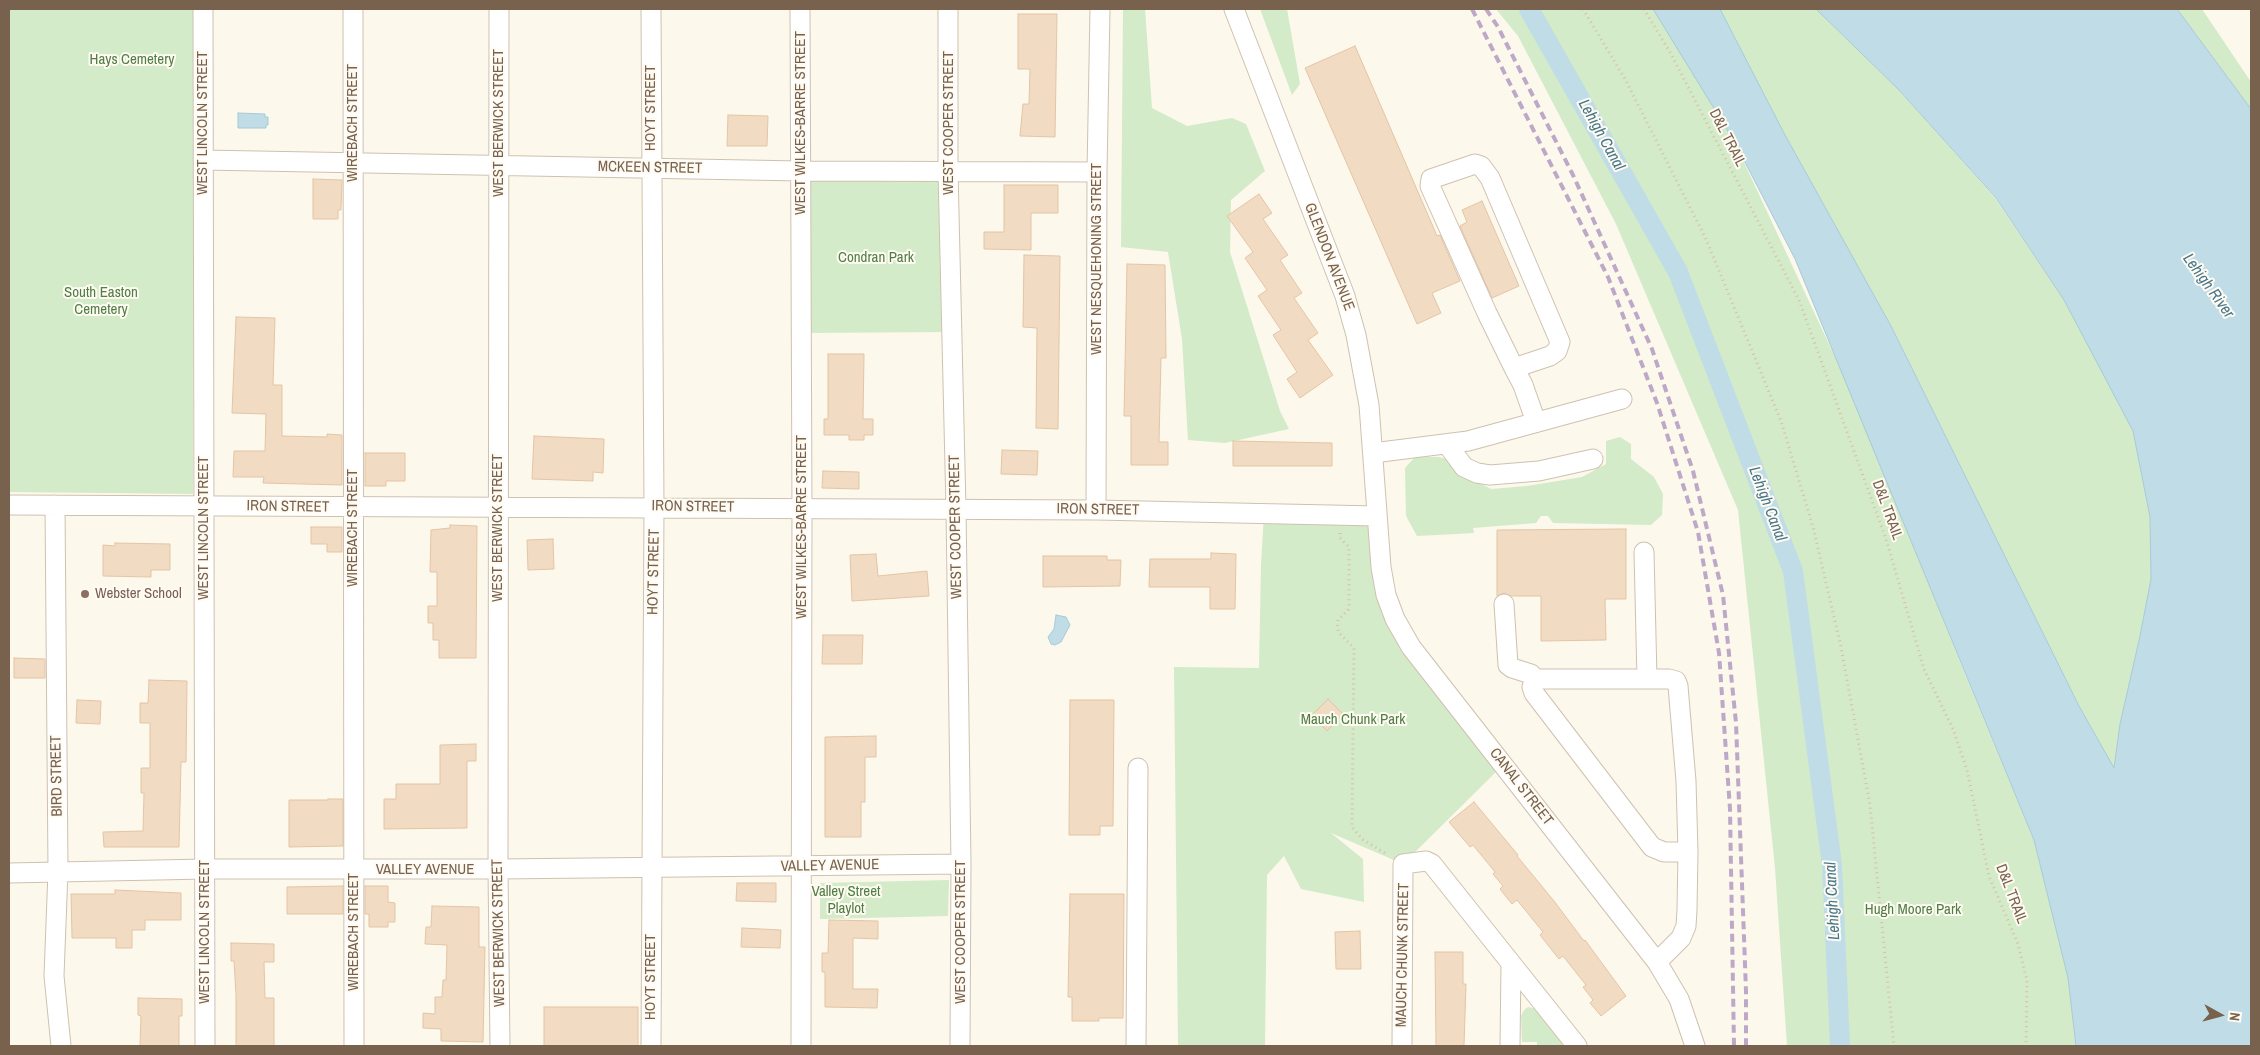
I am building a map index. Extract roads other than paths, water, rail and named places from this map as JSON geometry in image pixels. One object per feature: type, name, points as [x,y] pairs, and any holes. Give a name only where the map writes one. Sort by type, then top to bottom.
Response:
[{"type":"street","name":"WEST LINCOLN STREET","points":[[203,9],[205,1046]]},
{"type":"street","name":"WIREBACH STREET","points":[[354,9],[354,1046]]},
{"type":"street","name":"WEST BERWICK STREET","points":[[499,9],[498,869],[500,1046]]},
{"type":"street","name":"HOYT STREET","points":[[650,1046],[654,507],[651,9]]},
{"type":"street","name":"WEST WILKES-BARRE STREET","points":[[800,9],[802,509],[801,1046]]},
{"type":"street","name":"WEST COOPER STREET","points":[[948,9],[948,171],[956,509],[961,864],[960,1046]]},
{"type":"street","name":"WEST NESQUEHONING STREET","points":[[1096,510],[1097,172],[1100,9]]},
{"type":"street","name":"GLENDON AVENUE","points":[[1234,9],[1351,316],[1366,378],[1377,516]]},
{"type":"street","name":"MCKEEN STREET","points":[[203,160],[801,171],[1097,172]]},
{"type":"street","points":[[1514,368],[1550,356],[1557,351],[1560,342],[1490,178],[1481,166],[1475,164],[1431,179],[1430,186],[1487,313],[1514,368],[1523,385],[1536,422]]},
{"type":"street","points":[[1373,453],[1468,441],[1622,399]]},
{"type":"street","points":[[1447,444],[1464,467],[1490,476],[1539,471],[1593,459]]},
{"type":"street","name":"BIRD STREET","points":[[55,504],[58,871],[54,976],[61,1046]]},
{"type":"street","name":"IRON STREET","points":[[9,505],[1096,510],[1377,516]]},
{"type":"street","name":"CANAL STREET","points":[[1377,516],[1381,567],[1386,595],[1395,618],[1411,647],[1657,962],[1679,999],[1695,1046]]},
{"type":"street","points":[[1644,552],[1647,679]]},
{"type":"street","points":[[1504,604],[1508,665],[1531,674],[1536,681]]},
{"type":"street","points":[[1657,962],[1681,938],[1686,926],[1688,852],[1686,781],[1676,681],[1669,679],[1539,679],[1536,681],[1532,687],[1534,693],[1652,846],[1664,852],[1688,852]]},
{"type":"street","points":[[1136,1046],[1138,768]]},
{"type":"street","name":"MAUCH CHUNK STREET","points":[[1402,1046],[1404,864],[1426,861],[1432,864],[1512,964]]},
{"type":"street","name":"VALLEY AVENUE","points":[[9,873],[206,869],[354,870],[961,864]]},
{"type":"street","points":[[1510,1046],[1512,964]]},
{"type":"street","points":[[1512,964],[1577,1046]]},
{"type":"water","name":"Lehigh River","points":[[1653,9],[1720,9],[1785,135],[1891,326],[2079,706],[2114,768],[2120,724],[2151,579],[2150,517],[2133,431],[2064,300],[1996,198],[1899,90],[1816,9],[2177,9],[2251,109],[2251,1046],[2076,1046],[2068,978],[2034,840],[1795,259],[1734,141]]},
{"type":"water","points":[[238,113],[265,114],[265,117],[268,117],[268,125],[266,125],[266,128],[238,128]]},
{"type":"water","points":[[1056,615],[1066,617],[1070,625],[1061,642],[1055,645],[1051,644],[1048,637],[1054,629]]},
{"type":"waterway","name":"Lehigh Canal","points":[[1529,9],[1678,272],[1793,571],[1832,865],[1840,1046]]},
{"type":"railway","points":[[1472,9],[1608,277],[1657,403],[1698,532],[1719,653],[1730,809],[1734,1046]]},
{"type":"railway","points":[[1486,9],[1498,27],[1573,175],[1652,349],[1693,471],[1723,595],[1736,723],[1746,991],[1746,1046]]},
{"type":"place","name":"Webster School","points":[[85,594]]},
{"type":"park label","name":"Hays Cemetery","points":[[132,60]]},
{"type":"park label","name":"Condran Park","points":[[876,258]]},
{"type":"park label","name":"South Easton Cemetery","points":[[101,302]]},
{"type":"park label","name":"Mauch Chunk Park","points":[[1353,720]]},
{"type":"park label","name":"Valley Street Playlot","points":[[846,900]]},
{"type":"park label","name":"Hugh Moore Park","points":[[1913,910]]}]
